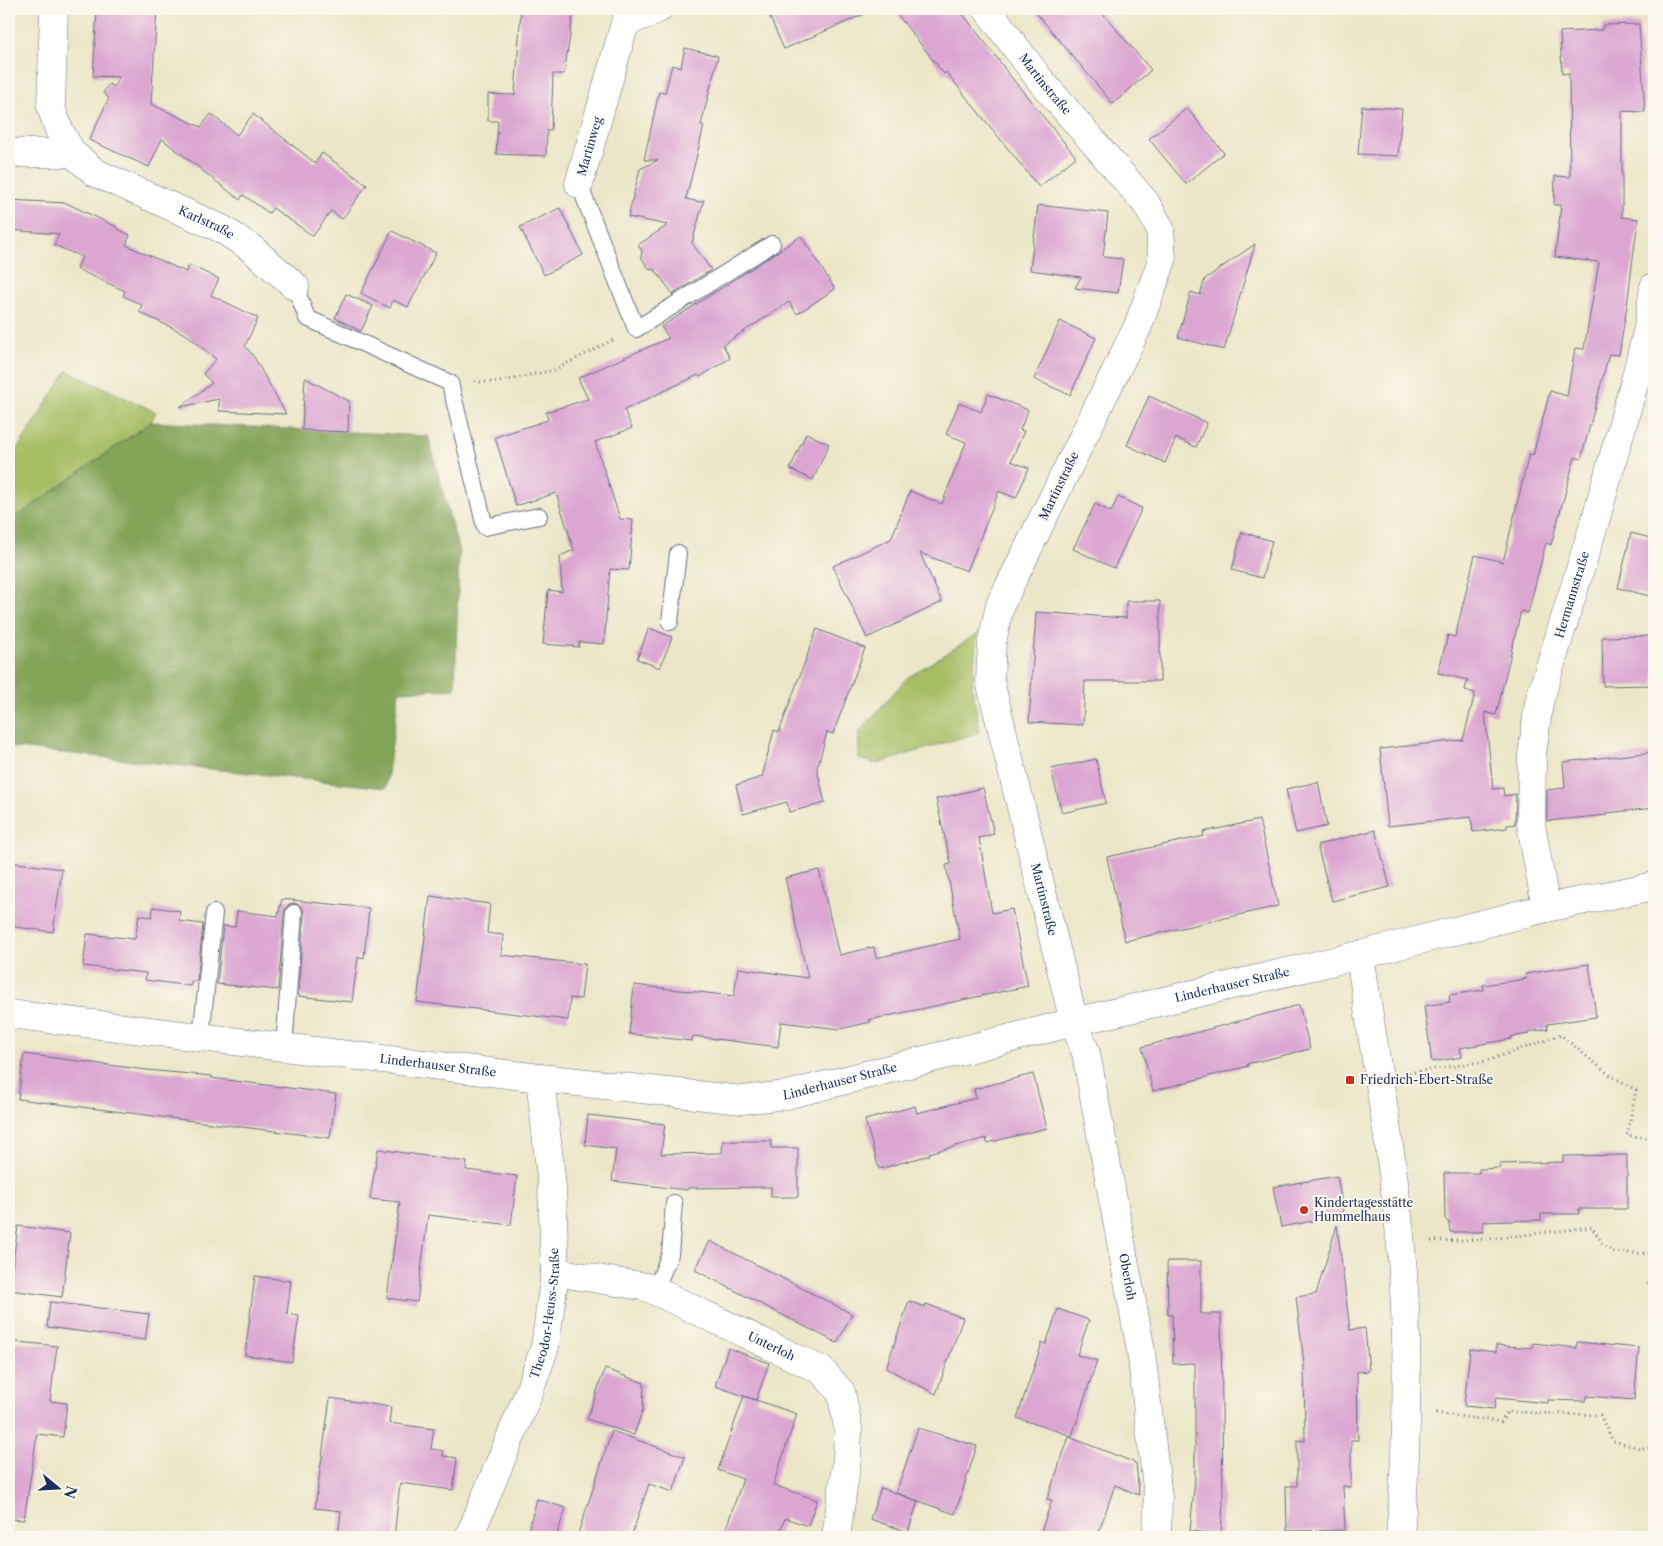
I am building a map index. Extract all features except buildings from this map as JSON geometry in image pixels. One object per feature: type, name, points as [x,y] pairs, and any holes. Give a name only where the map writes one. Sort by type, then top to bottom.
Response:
[{"type":"street","name":"Karlstraße","points":[[54,9],[51,107],[58,130],[72,153],[96,173],[222,229],[251,248],[295,286]]},
{"type":"street","name":"Martinweg","points":[[579,184],[625,23],[658,9]]},
{"type":"street","name":"Martinstraße","points":[[987,9],[1041,81],[1145,202],[1160,228],[1162,260],[1138,326],[1000,605],[992,642],[990,681],[1074,1022]]},
{"type":"street","points":[[9,153],[72,153]]},
{"type":"street","name":"Hermannstraße","points":[[1546,908],[1531,824],[1532,754],[1539,702],[1596,518],[1631,394],[1648,328],[1654,287]]},
{"type":"street","name":"Linderhauser Straße","points":[[9,1014],[284,1048],[742,1100],[787,1095],[1074,1022],[1360,955],[1546,908],[1654,886]]},
{"type":"street","points":[[1360,955],[1403,1274],[1406,1410],[1400,1537]]},
{"type":"street","name":"Oberloh","points":[[1074,1022],[1086,1053],[1141,1351],[1158,1497],[1157,1537]]},
{"type":"street","name":"Theodor-Heuss-Straße","points":[[469,1537],[527,1397],[545,1347],[555,1272],[552,1188],[540,1078]]},
{"type":"street","name":"Unterloh","points":[[555,1272],[647,1287],[821,1370],[841,1392],[848,1427],[847,1460],[836,1537]]},
{"type":"lane","name":"Martinweg","points":[[579,184],[636,329]]},
{"type":"lane","points":[[636,329],[772,244]]},
{"type":"lane","name":"Karlstraße","points":[[295,286],[307,318],[450,383]]},
{"type":"lane","points":[[450,383],[485,527],[539,516]]},
{"type":"lane","points":[[670,622],[678,553]]},
{"type":"lane","points":[[201,1038],[214,913]]},
{"type":"lane","points":[[284,1048],[294,913]]},
{"type":"lane","points":[[655,1291],[670,1254],[674,1203]]},
{"type":"path","points":[[450,383],[498,382],[554,370],[636,329]]},
{"type":"path","points":[[1378,1078],[1486,1061],[1561,1035],[1608,1074],[1636,1090],[1627,1135],[1654,1139]]},
{"type":"path","points":[[1400,1242],[1489,1239],[1592,1227],[1604,1246],[1615,1252],[1654,1254]]},
{"type":"path","points":[[1654,1274],[1649,1283],[1654,1296]]},
{"type":"path","points":[[1406,1410],[1501,1422],[1507,1412],[1600,1415],[1613,1441],[1639,1448],[1654,1448]]},
{"type":"green space","points":[[67,371],[156,412],[151,422],[9,522],[9,462]]},
{"type":"green space","points":[[151,422],[428,436],[459,552],[455,689],[399,691],[386,788],[9,747],[9,522]]},
{"type":"green space","points":[[977,634],[972,686],[980,732],[876,764],[859,759],[859,732],[907,678]]},
{"type":"place","name":"Friedrich-Ebert-Straße","points":[[1350,1080]]},
{"type":"place","name":"Kindertagesstätte Hummelhaus","points":[[1304,1210]]}]
